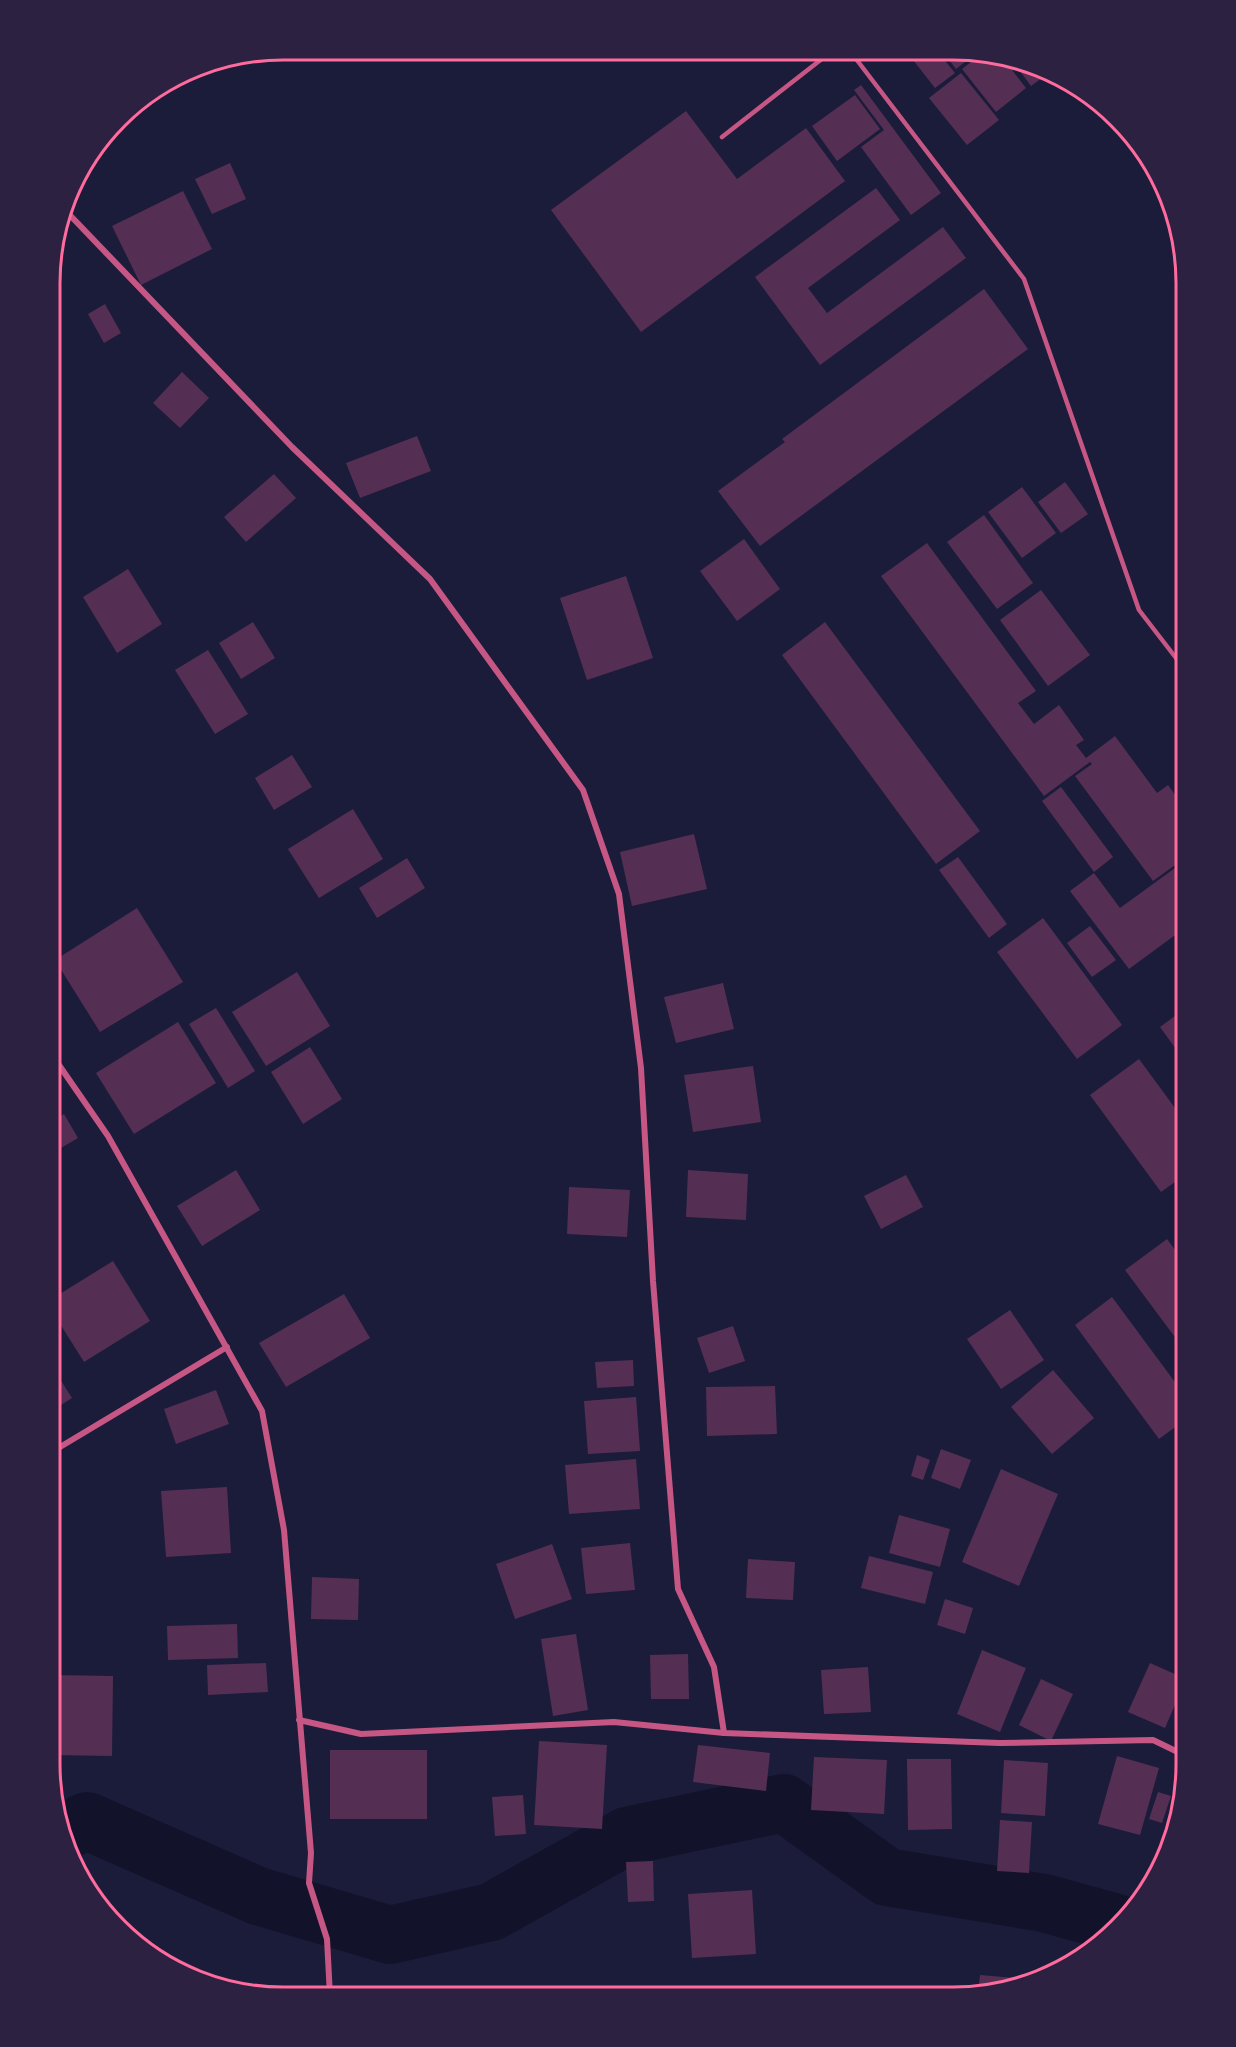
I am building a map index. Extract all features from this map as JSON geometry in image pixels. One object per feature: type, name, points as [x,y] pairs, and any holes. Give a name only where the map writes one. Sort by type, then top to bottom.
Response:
[{"type":"street","points":[[71,216],[292,447],[430,579],[583,790],[620,894],[641,1068],[653,1281],[678,1589],[714,1667],[724,1733]]},
{"type":"street","points":[[60,1066],[108,1136],[262,1411],[284,1530],[311,1852],[309,1883],[327,1939],[330,1987]]},
{"type":"street","points":[[60,1447],[227,1347]]},
{"type":"street","points":[[299,1720],[361,1734],[614,1722],[724,1733],[1000,1743],[1153,1740],[1176,1751]]},
{"type":"lane","points":[[722,136],[820,60]]},
{"type":"lane","points":[[857,60],[1024,279],[1139,610],[1176,658]]},
{"type":"building","points":[[913,60],[944,60],[955,73],[935,88]]},
{"type":"building","points":[[949,60],[967,60],[956,69]]},
{"type":"building","points":[[972,61],[1010,68],[1026,88],[996,112],[962,69]]},
{"type":"building","points":[[1019,70],[1041,78],[1031,86]]},
{"type":"building","points":[[961,73],[999,120],[967,145],[929,98]]},
{"type":"building","points":[[861,85],[941,193],[911,215],[861,147],[884,130],[854,90]]},
{"type":"building","points":[[855,95],[880,129],[837,161],[812,126]]},
{"type":"building","points":[[686,111],[737,179],[806,128],[845,181],[641,332],[551,210]]},
{"type":"building","points":[[230,163],[246,199],[212,214],[195,179]]},
{"type":"building","points":[[876,188],[900,220],[808,288],[827,313],[943,227],[966,258],[820,365],[755,277]]},
{"type":"building","points":[[183,191],[212,249],[141,285],[112,226]]},
{"type":"building","points":[[984,289],[1028,349],[760,546],[718,491],[785,442],[782,439]]},
{"type":"building","points":[[105,304],[121,333],[104,343],[88,314]]},
{"type":"building","points":[[182,372],[209,398],[180,428],[153,403]]},
{"type":"building","points":[[417,436],[431,471],[360,498],[346,463]]},
{"type":"building","points":[[274,474],[296,498],[246,542],[224,517]]},
{"type":"building","points":[[1065,482],[1088,514],[1061,533],[1038,502]]},
{"type":"building","points":[[1022,487],[1056,533],[1022,558],[988,512]]},
{"type":"building","points":[[984,515],[1033,583],[997,609],[947,542]]},
{"type":"building","points":[[744,539],[780,589],[737,621],[700,571]]},
{"type":"building","points":[[927,543],[1036,691],[1018,703],[1034,724],[1059,705],[1084,740],[1076,745],[1086,758],[1115,736],[1157,793],[1168,785],[1176,796],[1176,864],[1153,881],[1075,776],[1092,764],[1090,762],[1044,796],[881,576]]},
{"type":"building","points":[[128,569],[162,624],[117,653],[83,597]]},
{"type":"building","points":[[626,576],[653,658],[587,680],[560,598]]},
{"type":"building","points":[[1041,590],[1090,655],[1048,686],[1000,620]]},
{"type":"building","points":[[253,622],[275,658],[241,679],[219,643]]},
{"type":"building","points":[[825,622],[980,831],[936,864],[782,655]]},
{"type":"building","points":[[208,650],[248,714],[215,734],[175,670]]},
{"type":"building","points":[[292,755],[312,787],[274,810],[255,778]]},
{"type":"building","points":[[1061,787],[1113,857],[1094,872],[1042,801]]},
{"type":"building","points":[[353,809],[383,859],[319,898],[288,849]]},
{"type":"building","points":[[694,834],[707,889],[632,906],[620,852]]},
{"type":"building","points":[[958,857],[1007,924],[989,938],[939,870]]},
{"type":"building","points":[[407,858],[425,888],[377,918],[359,888]]},
{"type":"building","points":[[1176,867],[1176,934],[1129,969],[1070,891],[1094,873],[1120,908]]},
{"type":"building","points":[[137,908],[183,982],[100,1032],[60,968],[60,957]]},
{"type":"building","points":[[1043,918],[1122,1025],[1077,1059],[997,952]]},
{"type":"building","points":[[1090,926],[1116,960],[1092,977],[1067,943]]},
{"type":"building","points":[[297,972],[330,1026],[266,1066],[232,1012]]},
{"type":"building","points":[[723,983],[734,1029],[676,1043],[664,997]]},
{"type":"building","points":[[216,1008],[255,1071],[228,1088],[189,1024]]},
{"type":"building","points":[[1176,1015],[1176,1049],[1160,1027]]},
{"type":"building","points":[[178,1022],[216,1083],[134,1134],[96,1073]]},
{"type":"building","points":[[310,1047],[342,1099],[303,1124],[271,1072]]},
{"type":"building","points":[[1139,1059],[1176,1109],[1176,1181],[1161,1192],[1090,1095]]},
{"type":"building","points":[[753,1066],[761,1122],[693,1132],[684,1075]]},
{"type":"building","points":[[64,1114],[78,1138],[61,1148],[60,1146],[60,1117]]},
{"type":"building","points":[[236,1170],[260,1210],[202,1246],[177,1206]]},
{"type":"building","points":[[688,1170],[748,1174],[746,1220],[686,1217]]},
{"type":"building","points":[[906,1175],[923,1207],[881,1229],[864,1196]]},
{"type":"building","points":[[569,1187],[630,1190],[627,1237],[567,1234]]},
{"type":"building","points":[[1167,1239],[1176,1251],[1176,1339],[1125,1270]]},
{"type":"building","points":[[113,1261],[150,1321],[84,1362],[60,1324],[60,1294]]},
{"type":"building","points":[[344,1294],[370,1338],[286,1387],[259,1343]]},
{"type":"building","points":[[1112,1297],[1176,1383],[1176,1426],[1159,1439],[1075,1325]]},
{"type":"building","points":[[1010,1310],[1044,1360],[1001,1389],[967,1339]]},
{"type":"building","points":[[733,1326],[745,1361],[709,1373],[697,1338]]},
{"type":"building","points":[[633,1360],[634,1386],[597,1388],[595,1362]]},
{"type":"building","points":[[1053,1370],[1094,1418],[1052,1454],[1011,1407]]},
{"type":"building","points":[[60,1379],[72,1398],[60,1406]]},
{"type":"building","points":[[775,1386],[777,1434],[707,1436],[706,1387]]},
{"type":"building","points":[[216,1390],[229,1424],[176,1444],[164,1409]]},
{"type":"building","points":[[636,1397],[640,1451],[588,1454],[584,1401]]},
{"type":"building","points":[[941,1449],[971,1460],[960,1489],[931,1478]]},
{"type":"building","points":[[917,1455],[930,1460],[923,1480],[911,1476]]},
{"type":"building","points":[[636,1459],[640,1509],[569,1514],[565,1465]]},
{"type":"building","points":[[1001,1469],[1058,1494],[1019,1586],[962,1562]]},
{"type":"building","points":[[227,1487],[231,1553],[166,1557],[161,1491]]},
{"type":"building","points":[[899,1515],[950,1529],[940,1567],[889,1553]]},
{"type":"building","points":[[630,1543],[635,1590],[586,1594],[581,1548]]},
{"type":"building","points":[[552,1544],[572,1599],[515,1619],[496,1564]]},
{"type":"building","points":[[869,1556],[933,1572],[925,1604],[861,1588]]},
{"type":"building","points":[[748,1559],[795,1562],[793,1600],[746,1598]]},
{"type":"building","points":[[312,1577],[359,1579],[358,1620],[311,1619]]},
{"type":"building","points":[[945,1599],[973,1608],[965,1634],[937,1625]]},
{"type":"building","points":[[237,1624],[238,1658],[168,1660],[167,1626]]},
{"type":"building","points":[[576,1634],[588,1710],[553,1716],[541,1639]]},
{"type":"building","points":[[982,1650],[1026,1668],[1000,1732],[957,1714]]},
{"type":"building","points":[[688,1654],[689,1699],[651,1699],[650,1655]]},
{"type":"building","points":[[266,1663],[268,1692],[208,1695],[207,1665]]},
{"type":"building","points":[[1150,1663],[1176,1675],[1176,1702],[1165,1728],[1128,1712]]},
{"type":"building","points":[[868,1667],[871,1712],[824,1714],[821,1670]]},
{"type":"building","points":[[60,1675],[113,1676],[112,1756],[60,1755]]},
{"type":"building","points":[[1041,1679],[1073,1694],[1051,1741],[1019,1725]]},
{"type":"building","points":[[539,1741],[607,1745],[602,1829],[534,1825]]},
{"type":"building","points":[[698,1745],[770,1753],[766,1791],[693,1782]]},
{"type":"building","points":[[330,1750],[427,1750],[427,1819],[330,1819]]},
{"type":"building","points":[[1117,1756],[1159,1768],[1140,1835],[1098,1824]]},
{"type":"building","points":[[814,1757],[887,1760],[884,1814],[811,1810]]},
{"type":"building","points":[[907,1759],[951,1759],[952,1829],[908,1830]]},
{"type":"building","points":[[1004,1760],[1048,1763],[1045,1816],[1001,1813]]},
{"type":"building","points":[[1158,1792],[1171,1796],[1162,1823],[1149,1819]]},
{"type":"building","points":[[523,1795],[526,1834],[495,1836],[492,1797]]},
{"type":"building","points":[[1000,1820],[1032,1822],[1029,1873],[997,1871]]},
{"type":"building","points":[[653,1861],[654,1901],[628,1902],[626,1862]]},
{"type":"building","points":[[752,1890],[756,1954],[692,1958],[688,1894]]},
{"type":"building","points":[[980,1975],[1014,1978],[996,1983],[979,1985]]},
{"type":"waterway","points":[[70,1829],[87,1821],[258,1896],[390,1935],[491,1912],[627,1836],[784,1803],[887,1877],[1044,1903],[1111,1922]]}]
